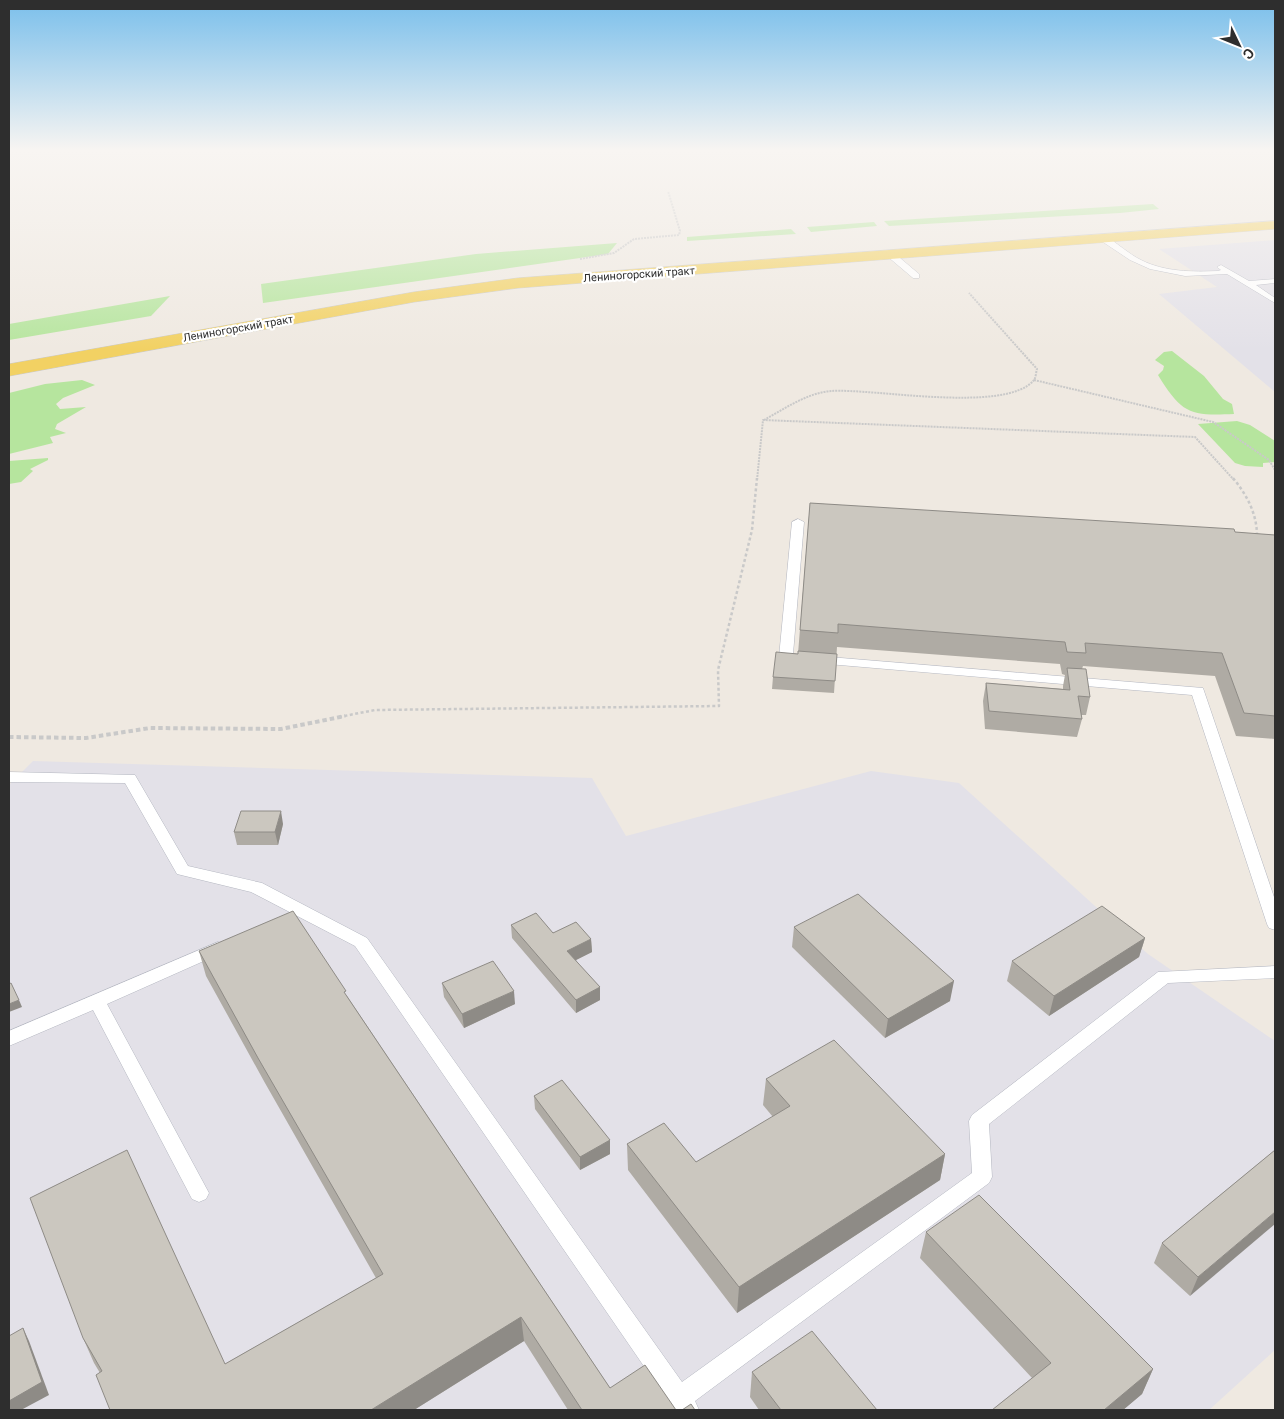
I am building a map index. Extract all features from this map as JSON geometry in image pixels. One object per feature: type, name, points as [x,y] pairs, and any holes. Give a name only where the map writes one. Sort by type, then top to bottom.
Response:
[{"type":"main road","name":"Лениногорский тракт","points":[[9,370],[414,296],[518,283],[1275,225]]},
{"type":"lane","points":[[1103,238],[1143,264],[1174,271],[1208,274],[1228,272]]},
{"type":"lane","points":[[890,254],[916,276]]},
{"type":"lane","points":[[1218,266],[1275,301]]},
{"type":"lane","points":[[1247,284],[1275,281]]},
{"type":"lane","points":[[798,522],[786,658],[1198,691],[1275,924]]},
{"type":"lane","points":[[9,777],[130,778],[139,797],[182,870],[256,887],[361,942],[684,1404],[982,1177],[980,1121],[1164,977],[1275,972]]},
{"type":"lane","points":[[285,923],[313,917]]},
{"type":"lane","points":[[9,1039],[230,943]]},
{"type":"lane","points":[[97,1001],[199,1193]]},
{"type":"path","points":[[574,260],[614,253],[634,239],[679,235],[680,231],[676,218]]},
{"type":"path","points":[[763,420],[828,391],[919,396],[1004,396],[1023,389],[1034,380],[1037,369],[969,293]]},
{"type":"path","points":[[1034,380],[1213,422],[1269,460],[1275,470]]},
{"type":"path","points":[[763,420],[1196,437],[1235,479],[1260,526],[1256,542]]},
{"type":"path","points":[[9,737],[86,738],[150,728],[281,728],[376,710],[720,706],[718,670],[752,530],[763,420]]},
{"type":"shaded area","points":[[1275,240],[1275,392],[1159,294],[1217,287],[1159,249]]},
{"type":"shaded area","points":[[33,761],[592,778],[626,836],[871,771],[959,783],[1148,954],[1275,1041],[1275,1350],[1209,1410],[9,1410],[9,785]]},
{"type":"green space","points":[[928,218],[1027,218],[889,226],[884,221]]},
{"type":"green space","points":[[874,222],[877,226],[811,232],[807,227]]},
{"type":"green space","points":[[791,229],[796,234],[687,241],[687,237]]},
{"type":"green space","points":[[617,243],[608,254],[263,303],[261,284],[476,254]]},
{"type":"green space","points":[[170,296],[151,316],[9,340],[9,324]]},
{"type":"green space","points":[[1172,351],[1204,376],[1223,399],[1232,404],[1234,414],[1197,413],[1188,410],[1174,398],[1158,375],[1164,366],[1155,360],[1164,352]]},
{"type":"green space","points":[[82,380],[95,385],[63,398],[56,404],[60,409],[86,407],[57,424],[55,429],[66,433],[50,437],[53,443],[9,454],[9,393],[45,384]]},
{"type":"green space","points":[[1237,421],[1250,425],[1275,441],[1275,462],[1263,463],[1263,467],[1245,466],[1235,463],[1198,424]]},
{"type":"green space","points":[[48,458],[48,460],[30,469],[33,471],[21,482],[9,484],[9,461]]},
{"type":"building","points":[[810,503],[1234,529],[1235,532],[1275,535],[1275,716],[1244,713],[1222,653],[1085,643],[1086,653],[1067,652],[1065,642],[838,624],[838,633],[800,630]]},
{"type":"building","points":[[798,651],[837,654],[835,681],[773,677],[776,652],[798,654]]},
{"type":"building","points":[[1067,668],[1086,669],[1090,697],[1078,696],[1082,719],[989,711],[986,683],[1070,690]]},
{"type":"building","points":[[241,811],[281,811],[275,832],[234,832]]},
{"type":"building","points":[[858,894],[954,981],[888,1019],[794,927]]},
{"type":"building","points":[[1102,906],[1145,938],[1054,996],[1012,961]]},
{"type":"building","points":[[293,911],[346,991],[344,992],[610,1388],[645,1365],[676,1410],[582,1410],[521,1317],[371,1410],[110,1410],[96,1375],[102,1371],[83,1338],[30,1198],[127,1150],[225,1364],[383,1274],[258,1058],[199,951]]},
{"type":"building","points":[[536,913],[553,933],[576,922],[591,939],[567,951],[600,987],[576,1000],[511,925]]},
{"type":"building","points":[[493,961],[514,991],[462,1014],[442,983]]},
{"type":"building","points":[[11,983],[19,1000],[9,1004],[9,984]]},
{"type":"building","points":[[834,1040],[945,1154],[739,1287],[627,1144],[664,1123],[696,1162],[790,1106],[766,1079]]},
{"type":"building","points":[[562,1080],[610,1140],[580,1157],[534,1096]]},
{"type":"building","points":[[1275,1150],[1275,1212],[1198,1277],[1162,1243]]},
{"type":"building","points":[[979,1195],[1153,1369],[1104,1410],[992,1410],[1051,1363],[926,1232]]},
{"type":"building","points":[[23,1328],[42,1382],[9,1401],[9,1336]]},
{"type":"building","points":[[812,1331],[877,1410],[781,1410],[752,1372]]},
{"type":"building","points":[[691,1404],[695,1410],[682,1410]]}]
